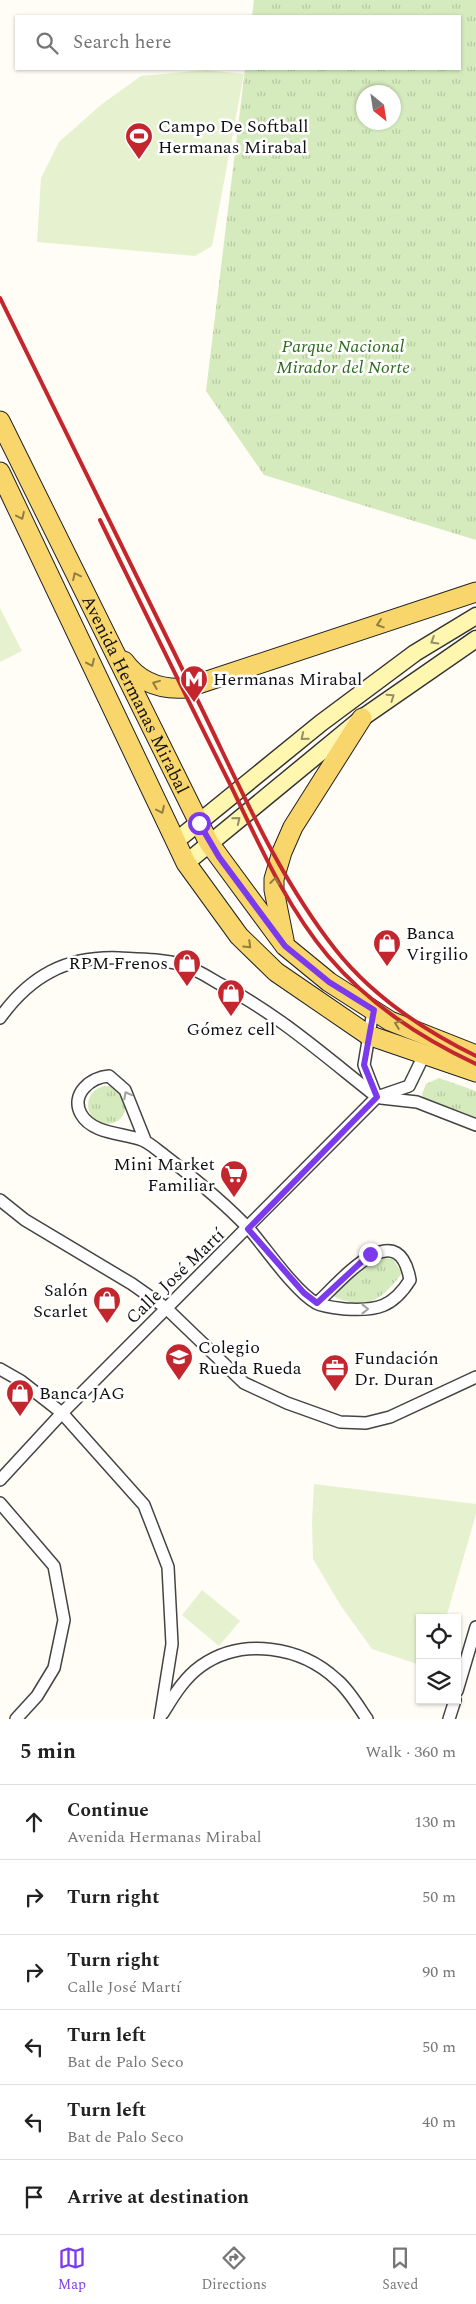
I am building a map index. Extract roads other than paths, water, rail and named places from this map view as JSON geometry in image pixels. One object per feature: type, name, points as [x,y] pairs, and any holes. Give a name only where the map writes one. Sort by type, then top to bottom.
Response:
[{"type":"main road","name":"Avenida Hermanas Mirabal","points":[[0,421],[209,843],[285,946],[329,982],[427,1045],[476,1072]]},
{"type":"main road","name":"Avenida Hermanas Mirabal","points":[[0,472],[186,862],[239,936],[276,972],[368,1035],[476,1055]]},
{"type":"main road","points":[[104,632],[133,673],[158,687],[186,688],[476,592]]},
{"type":"main road","points":[[285,946],[274,890],[274,879],[282,852],[293,827],[362,718]]},
{"type":"street","points":[[176,841],[321,723],[407,659],[476,616]]},
{"type":"street","points":[[186,862],[362,718],[476,639]]},
{"type":"street","points":[[0,1018],[30,985],[71,961],[109,958],[150,959],[183,966],[240,994],[277,1018],[377,1097],[417,1102],[476,1125]]},
{"type":"street","points":[[374,1010],[364,1065],[377,1097]]},
{"type":"street","points":[[377,1097],[409,1086],[427,1045]]},
{"type":"street","points":[[144,1140],[125,1090],[109,1076],[91,1080],[82,1090],[78,1100],[78,1109],[82,1116],[96,1127],[144,1140],[213,1195],[248,1229],[304,1293],[317,1303],[371,1310],[387,1304],[402,1293],[410,1280],[408,1269],[403,1260],[394,1253],[382,1250],[370,1254],[317,1303]]},
{"type":"street","name":"Calle José Martí","points":[[0,1480],[62,1413],[166,1308],[248,1229],[377,1097]]},
{"type":"street","points":[[0,1200],[25,1220],[132,1284],[166,1308],[244,1384],[287,1403],[340,1422],[366,1423],[390,1417],[476,1377]]},
{"type":"street","points":[[0,1369],[21,1381],[62,1413],[144,1505],[168,1567],[172,1644],[160,1718]]},
{"type":"street","points":[[0,1503],[54,1566],[64,1620],[54,1668],[37,1696],[16,1719]]},
{"type":"street","points":[[461,1678],[476,1627]]},
{"type":"street","points":[[160,1718],[178,1690],[200,1666],[229,1652],[258,1647],[286,1652],[315,1662],[338,1680],[367,1719]]},
{"type":"street","points":[[449,1719],[453,1704]]},
{"type":"railway","points":[[0,298],[259,827],[294,890],[335,949],[365,982],[418,1023],[476,1056]]},
{"type":"railway","points":[[100,520],[262,850],[298,916],[328,956],[360,989],[378,1004],[415,1031],[476,1064]]},
{"type":"place","name":"Campo De Softball Hermanas Mirabal","points":[[139,160]]},
{"type":"place","name":"Hermanas Mirabal","points":[[194,703]]},
{"type":"place","name":"Banca Virgilio","points":[[387,967]]},
{"type":"place","name":"RPM Frenos","points":[[187,987]]},
{"type":"place","name":"Gómez cell","points":[[231,1017]]},
{"type":"place","name":"Mini Market Familiar","points":[[234,1198]]},
{"type":"place","name":"Salón Scarlet","points":[[107,1324]]},
{"type":"place","name":"Colegio Rueda Rueda","points":[[179,1381]]},
{"type":"place","name":"Fundación Dr. Duran","points":[[335,1392]]},
{"type":"place","name":"Banca JAG","points":[[20,1417]]},
{"type":"park label","name":"Parque Nacional Mirador del Norte","points":[[343,356]]}]
